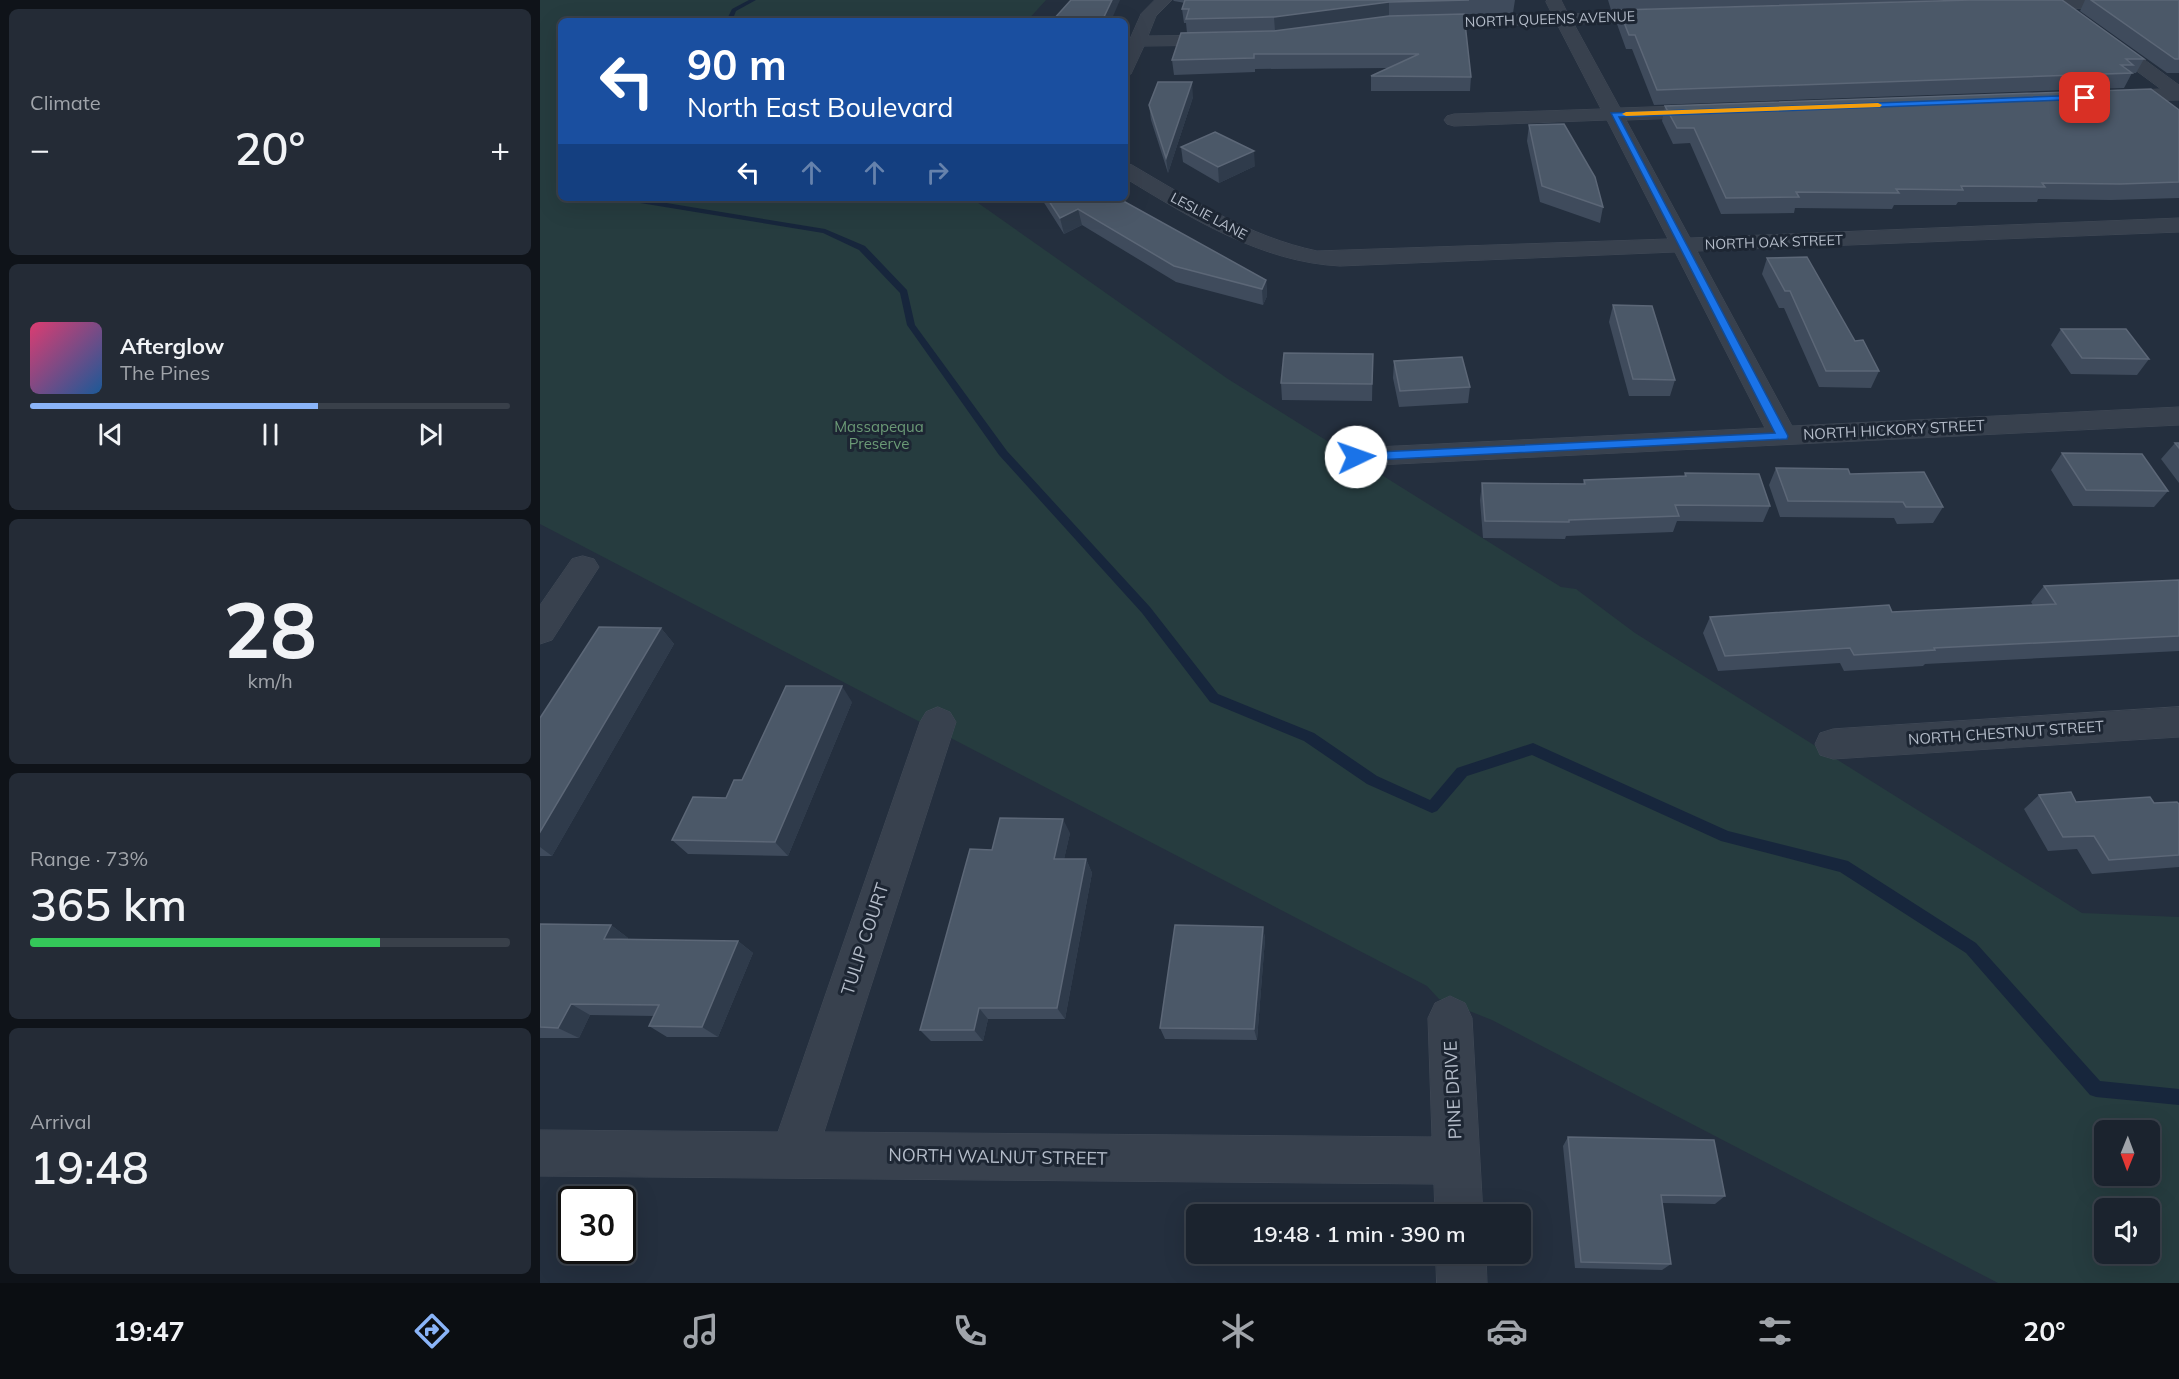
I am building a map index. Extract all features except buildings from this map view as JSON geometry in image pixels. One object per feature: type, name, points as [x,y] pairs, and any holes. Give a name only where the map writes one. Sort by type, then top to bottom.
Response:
[{"type":"street","points":[[1128,63],[1149,14],[1164,0]]},
{"type":"street","points":[[2010,6],[2054,2],[2179,1]]},
{"type":"street","points":[[2054,2],[2076,18]]},
{"type":"street","points":[[1559,9],[1783,436]]},
{"type":"street","name":"NORTH QUEENS AVENUE","points":[[1401,23],[1559,9],[1681,15]]},
{"type":"street","points":[[2095,32],[2179,94]]},
{"type":"street","points":[[1138,41],[1236,40]]},
{"type":"street","points":[[2097,97],[2179,94]]},
{"type":"street","points":[[1454,120],[1732,110]]},
{"type":"street","name":"LESLIE LANE","points":[[1128,171],[1183,204],[1253,239],[1297,254]]},
{"type":"street","name":"NORTH OAK STREET","points":[[1297,254],[1340,259],[2179,225]]},
{"type":"street","name":"NORTH HICKORY STREET","points":[[1356,457],[2179,416]]},
{"type":"street","points":[[540,631],[583,567]]},
{"type":"street","name":"TULIP COURT","points":[[793,1155],[938,722]]},
{"type":"street","name":"NORTH CHESTNUT STREET","points":[[1833,744],[2179,722]]},
{"type":"street","name":"PINE DRIVE","points":[[1450,1018],[1459,1204]]},
{"type":"street","name":"NORTH WALNUT STREET","points":[[540,1153],[1457,1161]]},
{"type":"street","points":[[1461,1264],[1462,1283]]},
{"type":"green space","name":"Massapequa Preserve","points":[[540,0],[1046,0],[1030,18],[558,18],[558,201],[975,201],[1228,379],[1561,587],[1576,589],[1635,633],[2082,913],[2179,917],[2179,1283],[1998,1283],[1492,1020],[1439,999],[1427,986],[540,524]]},
{"type":"waterway","points":[[730,18],[734,10],[753,0]]},
{"type":"waterway","points":[[640,201],[825,231],[862,248],[904,292],[911,325],[1003,453],[1146,610],[1214,698],[1309,737],[1372,780],[1432,807],[1462,772],[1533,749],[1726,837],[1843,866],[1971,948],[2096,1089],[2179,1097]]},
{"type":"slow traffic","points":[[1626,114],[1878,105]]},
{"type":"route","points":[[1356,457],[1783,436],[1614,115],[2085,98]]}]
